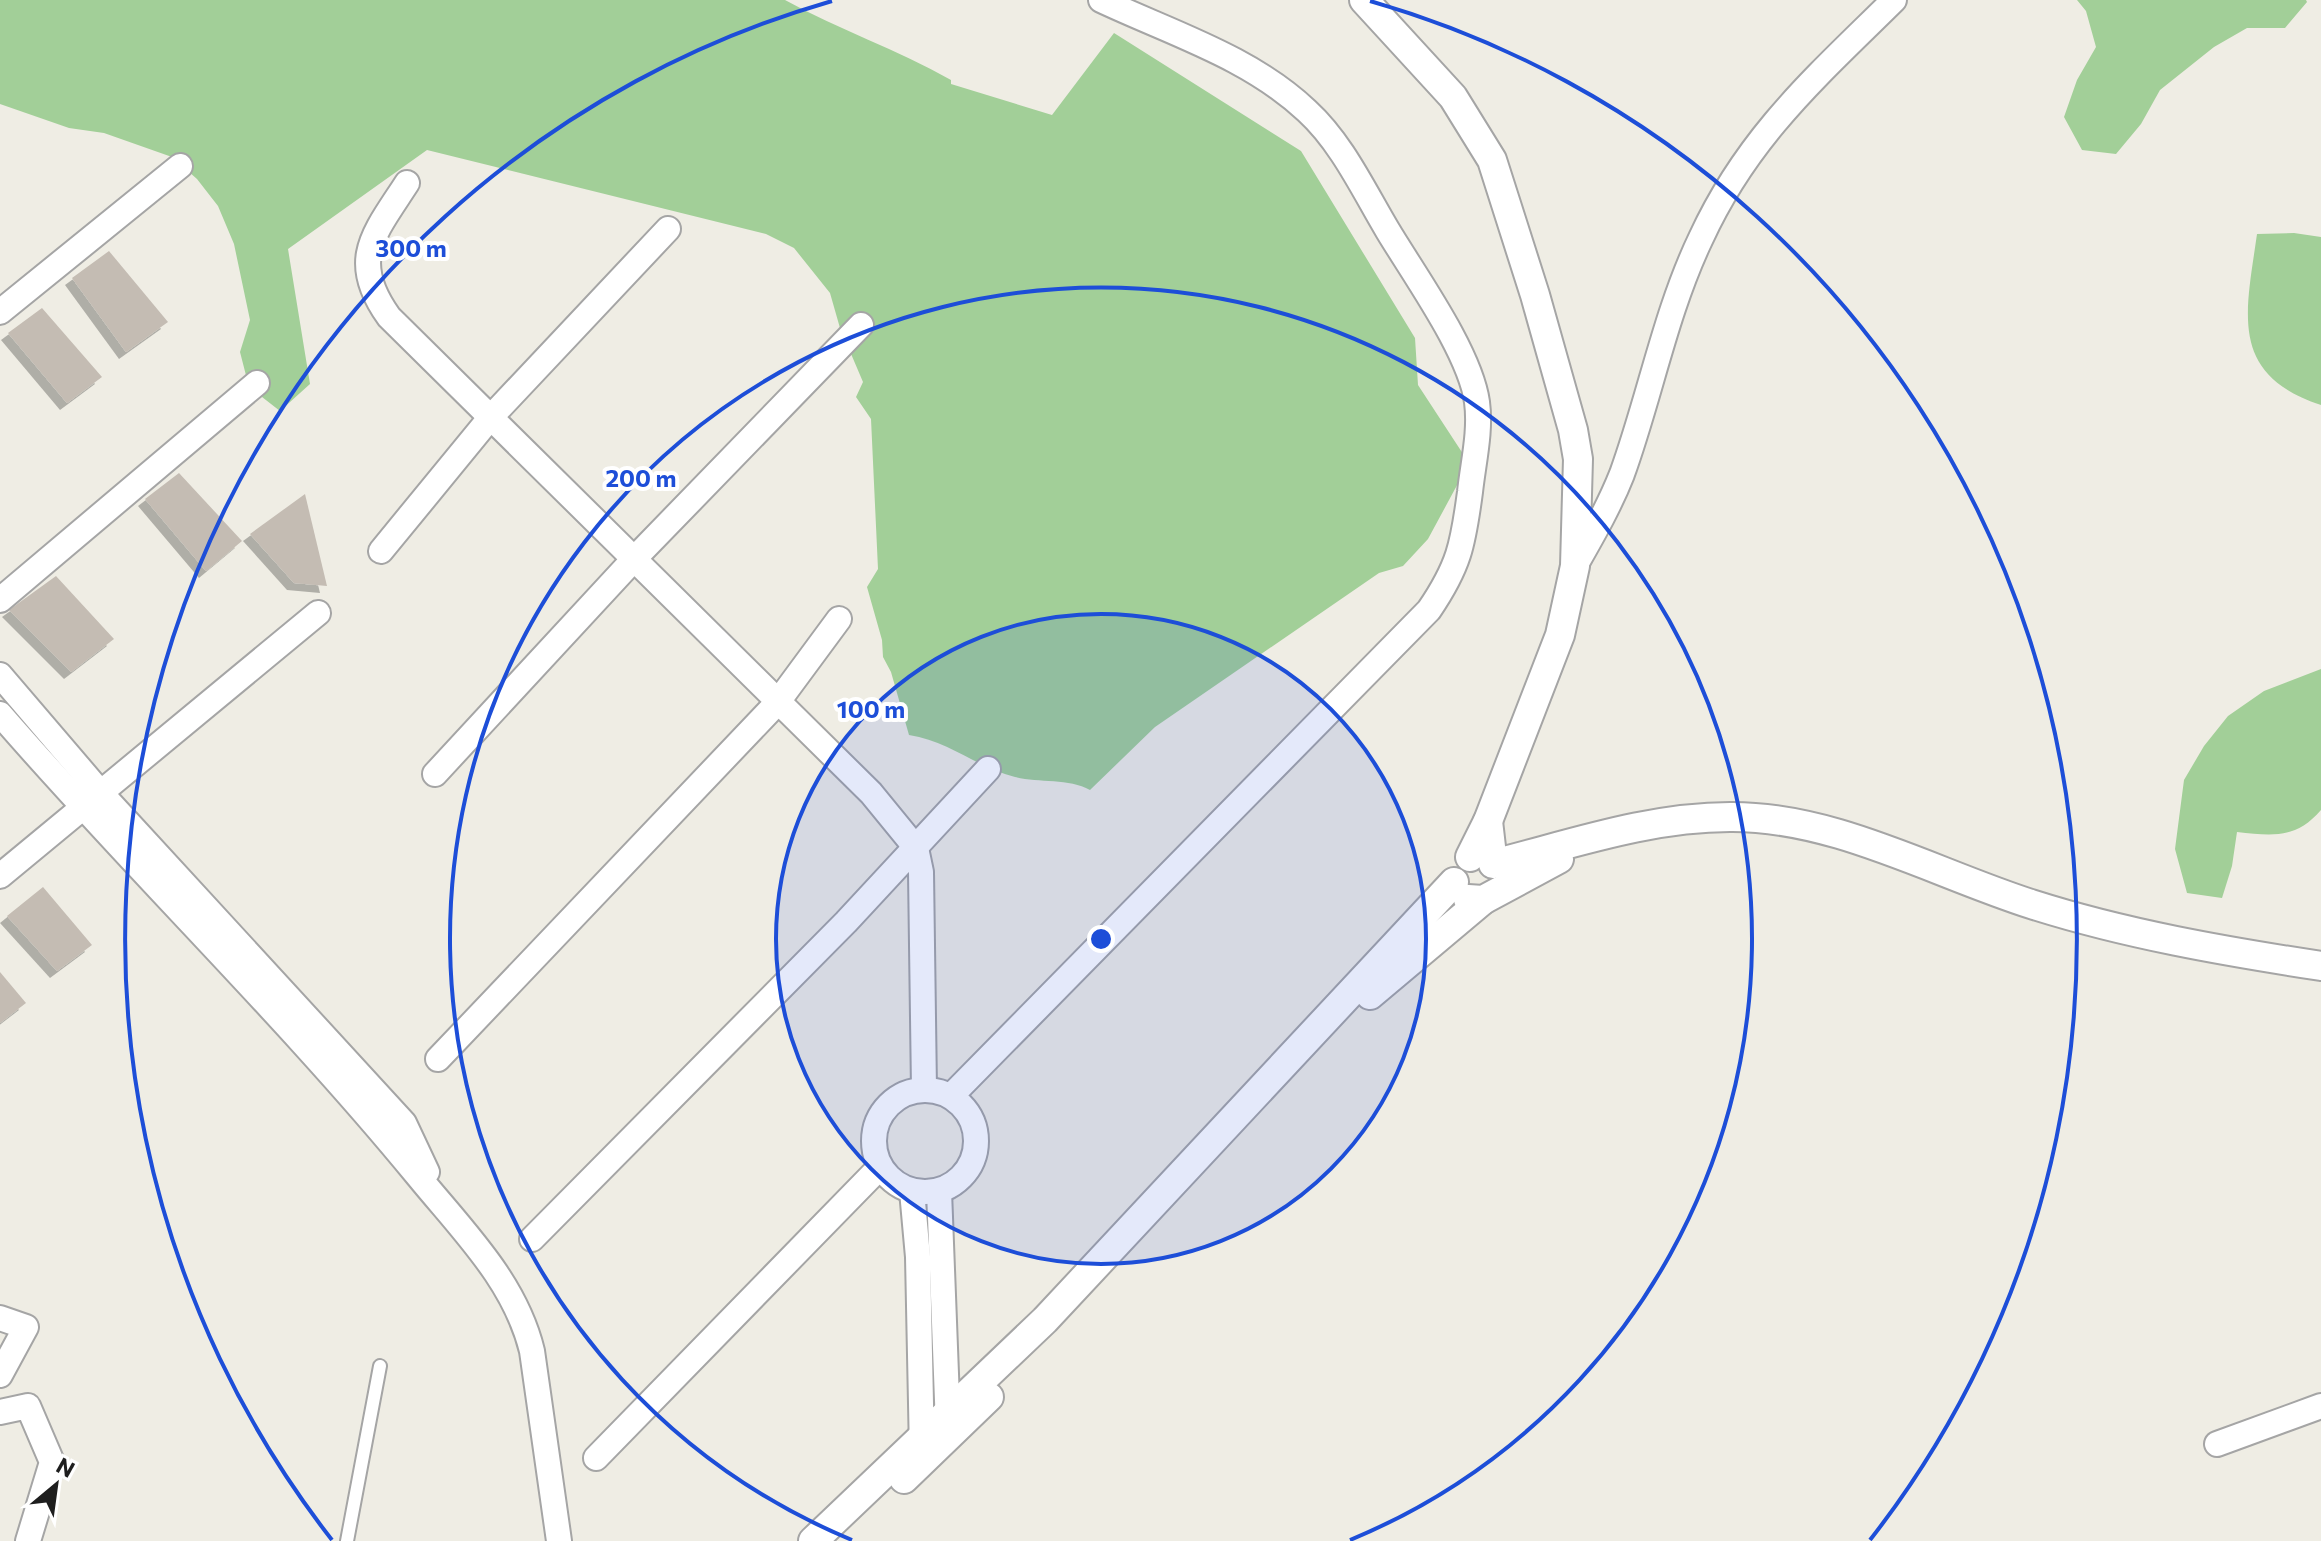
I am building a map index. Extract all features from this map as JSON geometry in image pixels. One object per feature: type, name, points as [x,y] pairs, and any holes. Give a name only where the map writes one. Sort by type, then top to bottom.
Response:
[{"type":"street","points":[[951,1096],[1429,610],[1458,563],[1464,540],[1478,428],[1477,400],[1452,338],[1343,154],[1309,112],[1267,79],[1226,56],[1101,0]]},
{"type":"street","points":[[1364,0],[1453,97],[1492,160],[1573,430],[1580,488],[1575,566],[1569,601],[1550,664],[1488,821],[1485,878]]},
{"type":"street","points":[[1575,566],[1605,513],[1622,474],[1684,281],[1722,198],[1784,107],[1894,0]]},
{"type":"street","points":[[0,312],[180,166]]},
{"type":"street","points":[[407,183],[375,232],[366,258],[368,278],[389,317],[871,793],[916,848],[921,872],[924,1090]]},
{"type":"street","points":[[381,551],[490,418],[668,229]]},
{"type":"street","points":[[435,774],[634,559],[861,325]]},
{"type":"street","points":[[0,600],[257,383]]},
{"type":"street","points":[[0,876],[318,613]]},
{"type":"street","points":[[438,1059],[777,703],[839,619]]},
{"type":"street","points":[[0,675],[100,792],[215,913],[498,1275],[525,1324],[559,1541]]},
{"type":"street","points":[[0,714],[196,931],[303,1026]]},
{"type":"street","points":[[532,1239],[916,848],[988,769]]},
{"type":"street","points":[[813,1541],[1083,1306],[1373,992],[1485,878],[1602,836],[1657,821],[1733,816],[1767,819],[1811,827],[2070,916],[2231,952],[2321,966]]},
{"type":"street","points":[[948,1423],[1454,882],[1457,868],[1485,878]]},
{"type":"street","points":[[159,890],[178,874]]},
{"type":"street","points":[[196,931],[215,913]]},
{"type":"street","points":[[924,1090],[951,1096],[961,1104],[975,1128],[975,1154],[962,1178],[939,1191],[912,1191],[900,1186],[880,1167],[873,1142],[880,1116],[898,1097],[924,1090]]},
{"type":"street","points":[[596,1458],[880,1167]]},
{"type":"street","points":[[912,1191],[930,1257],[948,1423]]},
{"type":"street","points":[[840,1541],[921,1448],[930,1257],[939,1191]]},
{"type":"street","points":[[0,1318],[26,1327],[0,1375]]},
{"type":"street","points":[[0,1412],[28,1406],[52,1462],[28,1541]]},
{"type":"street","points":[[2217,1444],[2321,1406]]},
{"type":"lane","points":[[347,1541],[380,1366]]},
{"type":"green space","points":[[0,0],[785,0],[931,69],[951,80],[951,84],[1052,115],[1114,33],[1301,151],[1415,338],[1418,385],[1469,463],[1428,539],[1403,566],[1379,573],[1155,727],[1090,790],[1073,784],[1024,779],[1001,773],[937,743],[909,735],[891,672],[883,657],[882,640],[867,587],[878,569],[871,419],[856,397],[863,382],[840,328],[830,293],[794,248],[766,234],[427,150],[288,249],[310,384],[280,411],[249,387],[240,352],[250,320],[234,244],[218,206],[197,179],[172,157],[104,133],[69,128],[0,104]]},
{"type":"green space","points":[[2077,0],[2307,2],[2285,28],[2247,28],[2214,47],[2160,90],[2141,124],[2116,154],[2082,150],[2064,117],[2077,80],[2096,47],[2086,11]]},
{"type":"green space","points":[[2294,233],[2321,237],[2321,405],[2291,392],[2270,376],[2257,358],[2250,338],[2249,290],[2257,234]]},
{"type":"green space","points":[[2321,669],[2321,810],[2293,831],[2273,834],[2237,832],[2232,866],[2222,898],[2187,893],[2175,849],[2184,780],[2204,746],[2228,716],[2264,691]]},
{"type":"building","points":[[109,251],[168,322],[126,352],[72,278]]},
{"type":"building","points":[[42,308],[102,377],[67,403],[8,333]]},
{"type":"building","points":[[179,473],[242,541],[206,571],[145,499]]},
{"type":"building","points":[[305,494],[327,586],[294,583],[250,534]]},
{"type":"building","points":[[56,576],[114,639],[71,672],[9,610]]},
{"type":"building","points":[[43,887],[92,945],[57,971],[7,916]]},
{"type":"building","points":[[0,972],[26,1003],[0,1023]]}]
